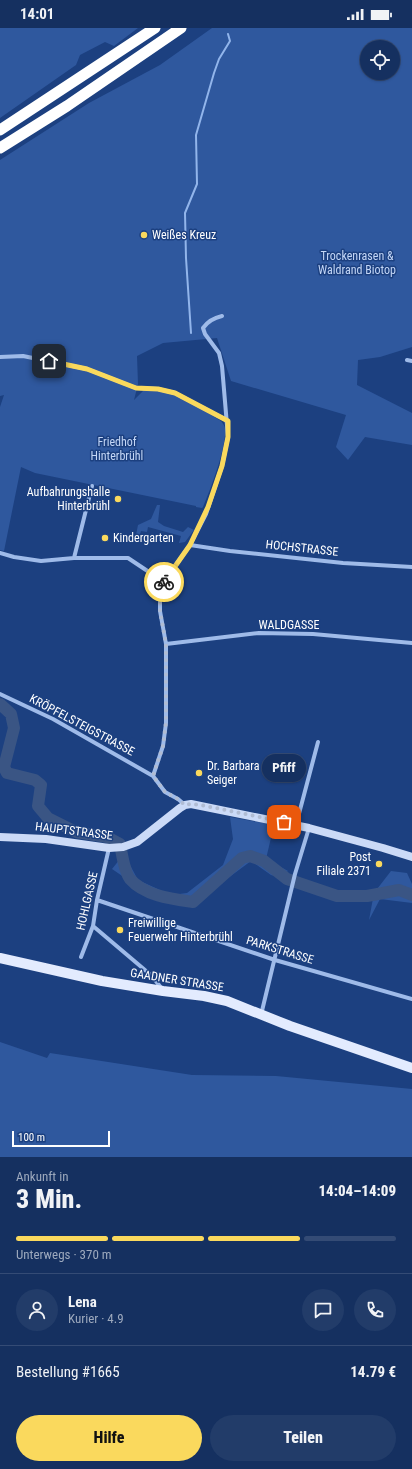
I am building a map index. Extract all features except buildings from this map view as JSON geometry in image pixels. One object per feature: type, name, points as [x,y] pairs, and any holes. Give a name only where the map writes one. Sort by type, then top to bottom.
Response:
[{"type":"highway","points":[[0,130],[73,84],[155,28]]},
{"type":"highway","points":[[0,148],[67,106],[181,28]]},
{"type":"main road","points":[[185,805],[201,805],[296,825],[412,857]]},
{"type":"main road","name":"HAUPTSTRASSE","points":[[0,837],[46,839],[116,848],[137,842],[185,805]]},
{"type":"main road","name":"GAADNER STRASSE","points":[[0,958],[102,981],[204,996],[227,1001],[261,1015],[412,1068]]},
{"type":"street","points":[[185,805],[178,799],[165,792],[153,776],[163,746],[166,722],[166,644],[160,611],[160,598],[164,582],[190,545],[206,514],[222,466],[228,437],[228,421],[222,366],[219,352],[205,334],[203,328],[207,322],[214,317],[222,316]]},
{"type":"street","points":[[0,356],[23,356],[87,369],[136,388],[158,389],[175,393],[228,421]]},
{"type":"street","points":[[407,360],[412,361]]},
{"type":"street","points":[[74,558],[92,486]]},
{"type":"street","name":"HOCHSTRASSE","points":[[190,545],[230,551],[343,563],[412,566]]},
{"type":"street","points":[[0,553],[14,557],[41,561],[74,558],[128,558],[164,582]]},
{"type":"street","name":"WALDGASSE","points":[[166,644],[259,633],[313,634],[412,643]]},
{"type":"street","name":"KRÖPFELSTEIGSTRASSE","points":[[0,694],[54,719],[153,776]]},
{"type":"street","points":[[296,825],[318,742]]},
{"type":"street","points":[[261,1015],[295,874],[309,828]]},
{"type":"street","name":"HOHLGASSE","points":[[81,957],[93,926],[97,900],[116,848]]},
{"type":"street","name":"PARKSTRASSE","points":[[97,900],[275,960],[412,999]]},
{"type":"street","points":[[93,926],[152,976],[163,991]]},
{"type":"green space","points":[[0,28],[138,28],[114,46],[105,42],[80,55],[76,65],[0,118]]},
{"type":"green space","points":[[212,28],[412,28],[412,347],[380,357],[358,360],[357,385],[412,413],[412,445],[365,437],[348,460],[336,447],[346,415],[231,381],[217,338],[163,343],[137,356],[138,384],[134,400],[146,388],[175,393],[221,421],[223,424],[225,428],[225,437],[221,457],[214,480],[203,507],[196,507],[35,473],[21,467],[4,551],[0,550],[0,407],[4,395],[0,396],[0,160],[89,103],[160,65]]},
{"type":"green space","points":[[157,505],[160,505],[158,522],[164,526],[183,532],[188,527],[194,530],[185,542],[179,543],[181,536],[148,527],[147,532],[141,531],[138,541],[135,540],[138,525],[151,519]]},
{"type":"green space","points":[[230,817],[274,825],[266,859],[288,871],[279,877],[271,875],[251,861],[193,904],[165,897],[137,886],[112,869],[124,854],[138,880],[171,895],[187,893],[223,865],[233,839]]},
{"type":"green space","points":[[391,871],[407,873],[412,884],[412,903],[380,899],[369,920],[374,893]]},
{"type":"green space","points":[[0,1042],[47,1058],[50,1053],[192,1075],[276,1076],[412,1089],[412,1157],[0,1157]]},
{"type":"waterway","points":[[191,333],[186,258],[185,213],[197,184],[196,135],[219,59],[230,41],[228,34]]},
{"type":"waterway","points":[[0,704],[11,714],[14,728],[4,767],[7,773],[35,780],[41,785],[38,806],[48,818],[76,832],[107,837],[120,844],[128,876],[136,885],[151,893],[168,898],[193,902],[242,858],[250,856],[264,861],[287,879],[337,896],[367,896],[399,890],[412,895]]},
{"type":"way so far","points":[[164,582],[160,598],[160,611],[166,644],[166,722],[163,746],[153,776],[165,792],[178,799],[185,805],[201,805],[284,822]]},
{"type":"place","name":"Weißes Kreuz","points":[[144,235]]},
{"type":"place","name":"Aufbahrungshalle Hinterbrühl","points":[[118,499]]},
{"type":"place","name":"Kindergarten","points":[[105,538]]},
{"type":"place","name":"Dr. Barbara Seiger","points":[[199,773]]},
{"type":"place","name":"Pfiff","points":[[284,822]]},
{"type":"place","name":"Post Filiale 2371","points":[[379,864]]},
{"type":"place","name":"Freiwillige Feuerwehr Hinterbrühl","points":[[120,930]]},
{"type":"route","points":[[49,361],[87,369],[136,388],[158,389],[175,393],[228,421],[228,437],[222,466],[208,507],[190,545],[164,582]]},
{"type":"park label","name":"Trockenrasen & Waldrand Biotop","points":[[357,263]]},
{"type":"park label","name":"Friedhof Hinterbrühl","points":[[117,449]]}]
